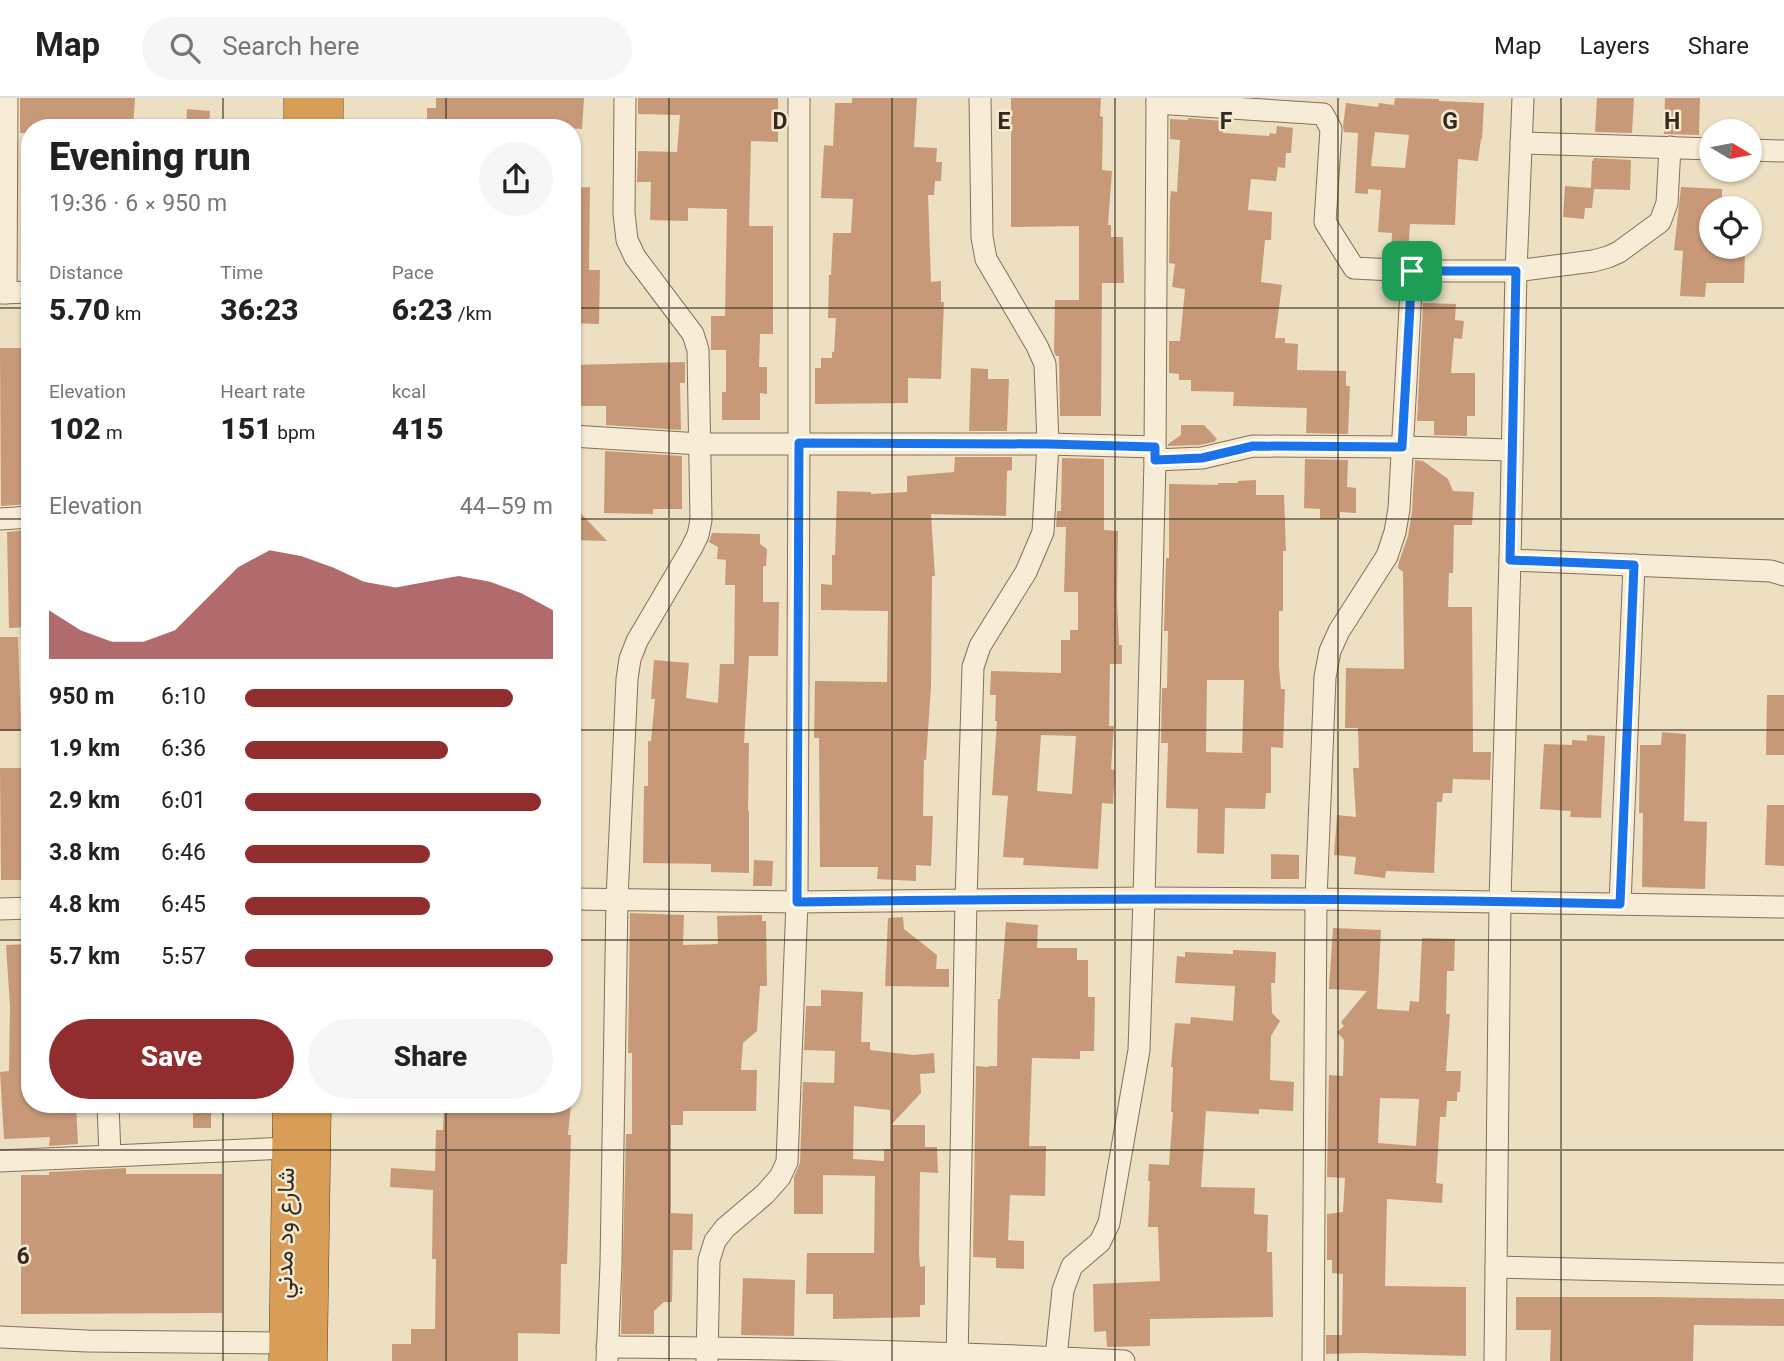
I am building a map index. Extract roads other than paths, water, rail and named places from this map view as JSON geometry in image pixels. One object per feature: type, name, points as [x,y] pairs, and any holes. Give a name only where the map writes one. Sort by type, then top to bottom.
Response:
[{"type":"highway","points":[[300,98],[300,119]]},
{"type":"highway","points":[[327,98],[327,119]]},
{"type":"highway","name":"شارع ود مدني","points":[[285,1352],[289,1113]]},
{"type":"highway","name":"شارع ود مدني","points":[[310,1361],[314,1113]]},
{"type":"street","points":[[7,98],[3,293],[21,292]]},
{"type":"street","points":[[625,98],[624,213],[627,240],[635,257],[693,334],[698,350],[701,520],[698,535],[637,641],[628,669],[617,899],[607,1354],[1056,1357],[1124,1361]]},
{"type":"street","points":[[707,1354],[709,1260],[715,1241],[725,1228],[765,1194],[780,1177],[787,1162],[797,902],[799,98]]},
{"type":"street","points":[[957,1358],[973,667],[980,646],[1026,572],[1042,532],[1048,444],[1045,364],[986,259],[982,237],[980,98]]},
{"type":"street","points":[[1495,1361],[1500,901],[1523,98]]},
{"type":"street","points":[[1056,1357],[1063,1290],[1067,1278],[1072,1266],[1100,1242],[1109,1223],[1139,1050],[1155,454],[1157,100],[1323,114],[1331,129],[1325,222],[1354,268],[1516,271],[1608,257],[1660,222],[1667,203],[1670,147]]},
{"type":"street","points":[[1521,143],[1699,148]]},
{"type":"street","points":[[1762,150],[1784,151]]},
{"type":"street","points":[[1313,1361],[1316,899],[1324,690],[1330,652],[1339,631],[1387,556],[1399,509],[1412,271]]},
{"type":"street","points":[[581,437],[700,444],[1048,444],[1202,458],[1253,446],[1511,450]]},
{"type":"street","points":[[0,519],[21,518]]},
{"type":"street","points":[[1510,560],[1771,571],[1784,575]]},
{"type":"street","points":[[1620,904],[1634,565]]},
{"type":"street","points":[[581,899],[797,902],[1316,899],[1784,907]]},
{"type":"street","points":[[0,909],[21,908]]},
{"type":"street","points":[[108,1113],[110,1156]]},
{"type":"street","points":[[0,1161],[288,1148]]},
{"type":"street","points":[[1496,1267],[1784,1274]]},
{"type":"street","points":[[0,1337],[87,1351],[285,1352]]}]
